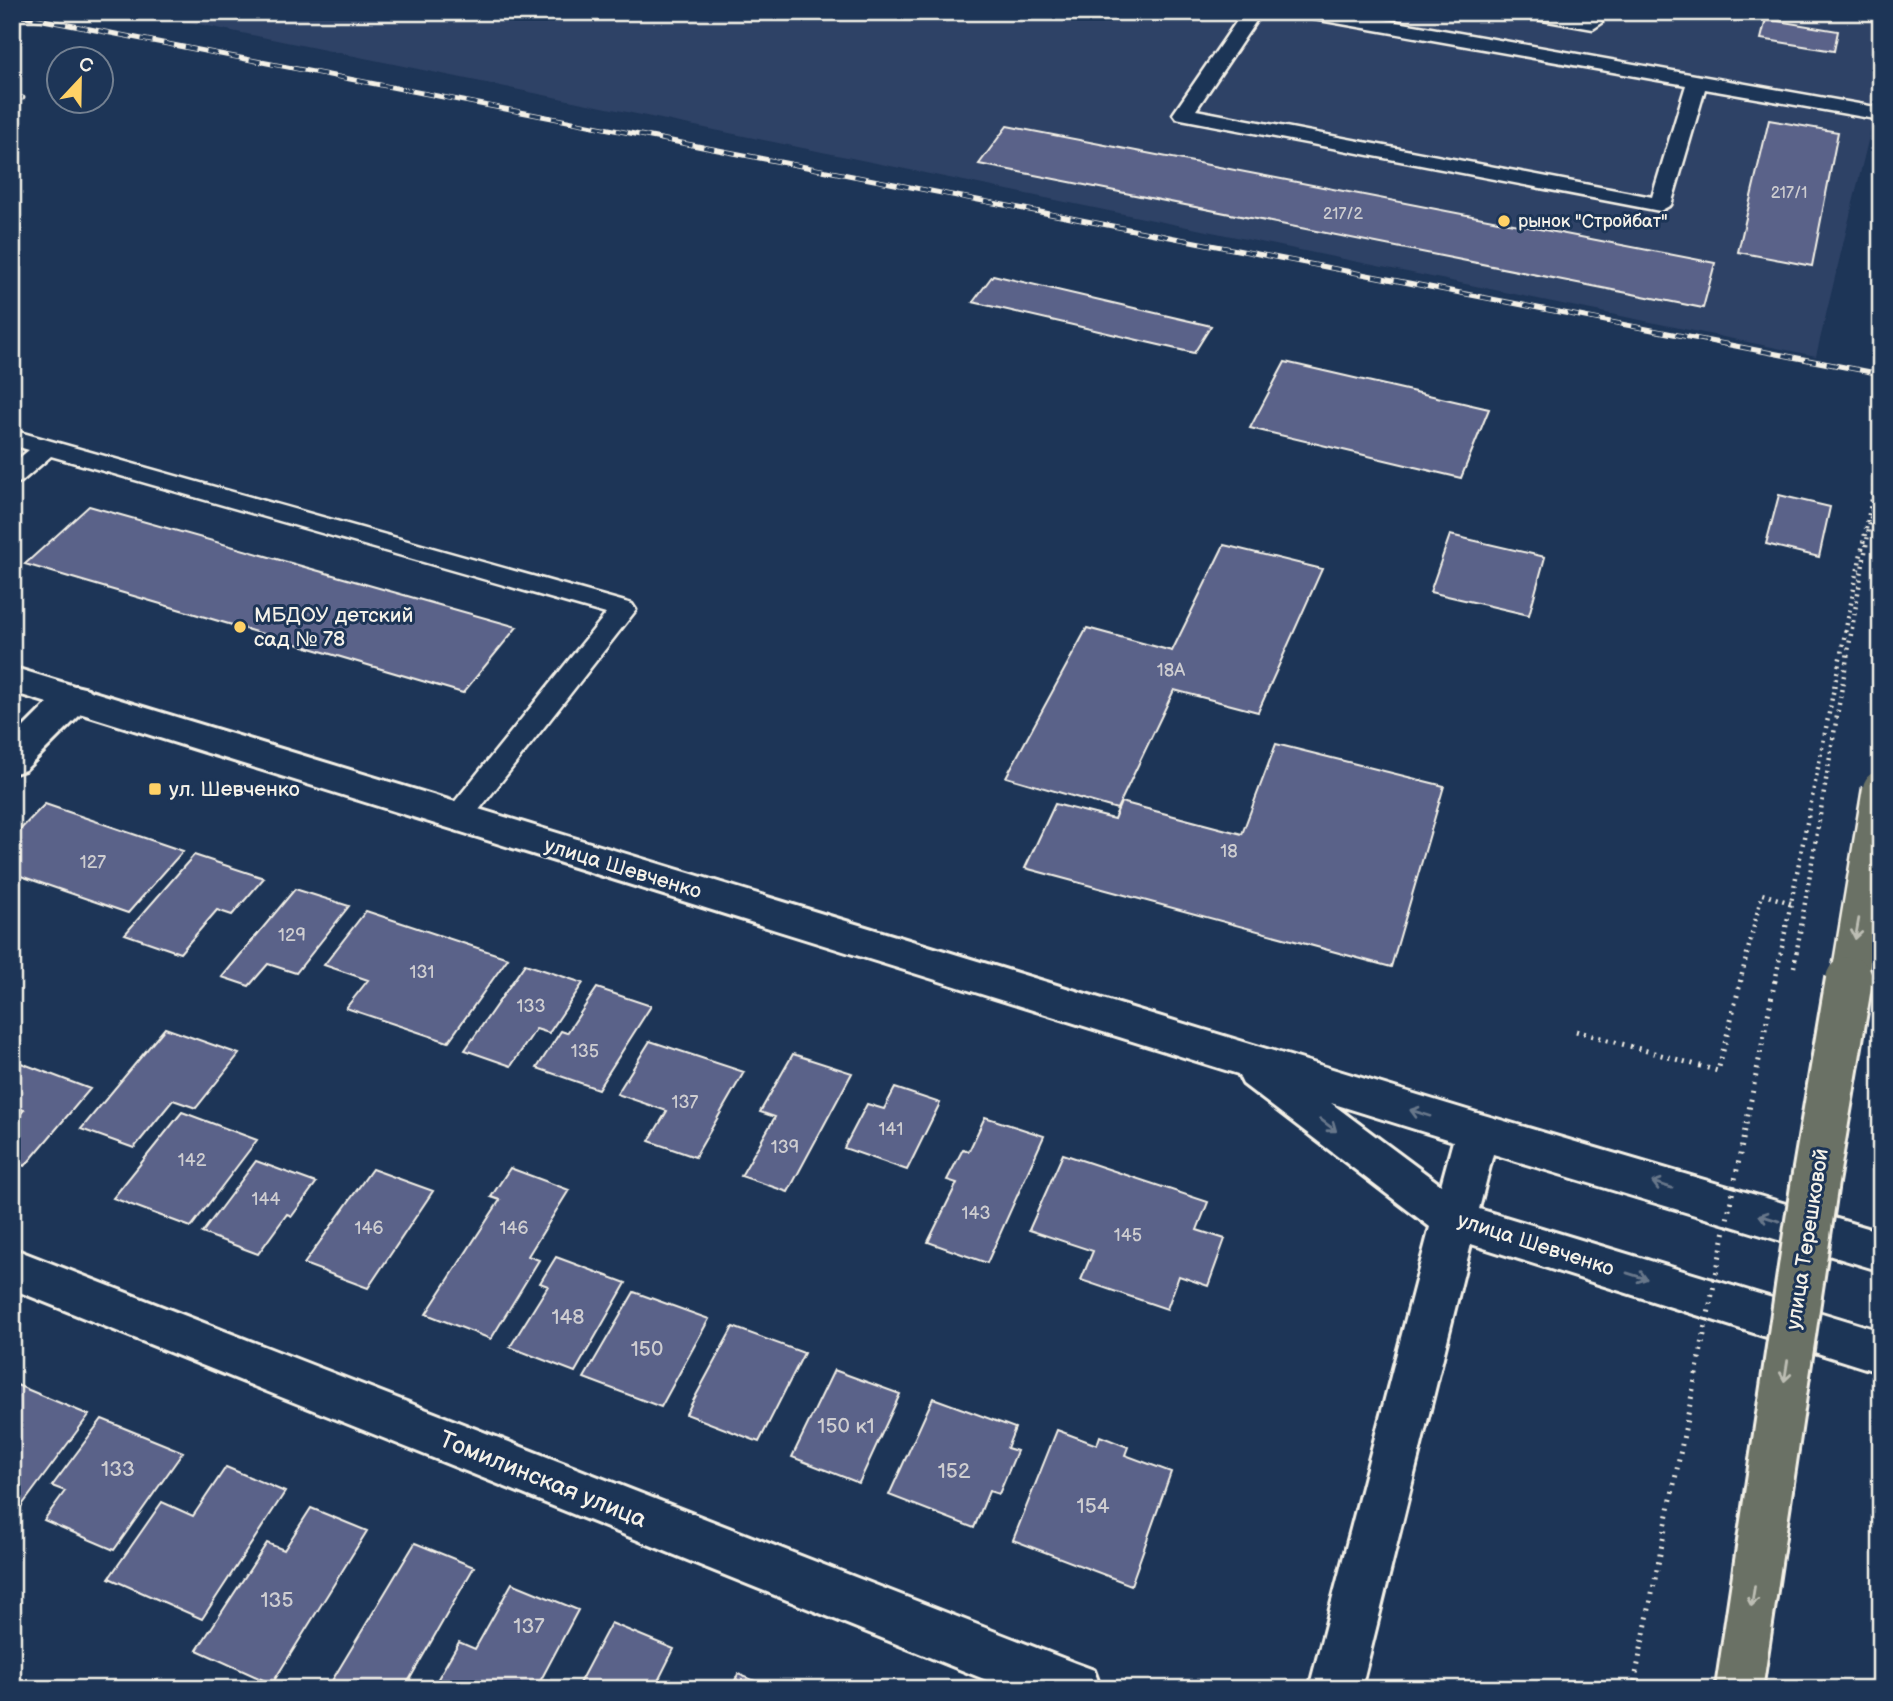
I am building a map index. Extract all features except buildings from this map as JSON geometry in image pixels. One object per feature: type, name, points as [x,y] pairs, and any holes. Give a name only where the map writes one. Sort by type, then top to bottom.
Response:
[{"type":"main road","name":"улица Шевченко","points":[[12,679],[1477,1131],[1881,1252]]},
{"type":"main road","points":[[12,761],[75,698]]},
{"type":"main road","name":"улица Терешковой","points":[[1739,1689],[1815,1181],[1881,789]]},
{"type":"main road","name":"улица Шевченко","points":[[1234,1054],[1454,1220],[1881,1352]]},
{"type":"main road","points":[[1335,1689],[1477,1131]]},
{"type":"main road","name":"Томилинская улица","points":[[12,1268],[1074,1689]]},
{"type":"lane","points":[[1253,12],[1183,114],[1660,205],[1697,82]]},
{"type":"lane","points":[[1308,12],[1374,18],[1697,82],[1881,114]]},
{"type":"lane","points":[[1531,12],[1593,23]]},
{"type":"lane","points":[[12,437],[623,610],[458,817]]},
{"type":"lane","points":[[12,477],[47,447]]},
{"type":"path","points":[[1633,1689],[1881,454]]},
{"type":"path","points":[[1792,980],[1881,459]]},
{"type":"path","points":[[1576,1031],[1718,1071],[1762,894],[1791,903]]},
{"type":"shaded area","name":"рынок \"Стройбат\"","points":[[140,12],[1881,12],[1881,87],[1816,356]]},
{"type":"railway","points":[[12,14],[1881,374]]},
{"type":"railway","points":[[12,96],[23,98]]},
{"type":"place","name":"рынок \"Стройбат\"","points":[[1504,221]]},
{"type":"place","name":"МБДОУ детский сад № 78","points":[[240,627]]},
{"type":"place","name":"ул. Шевченко","points":[[155,789]]}]
